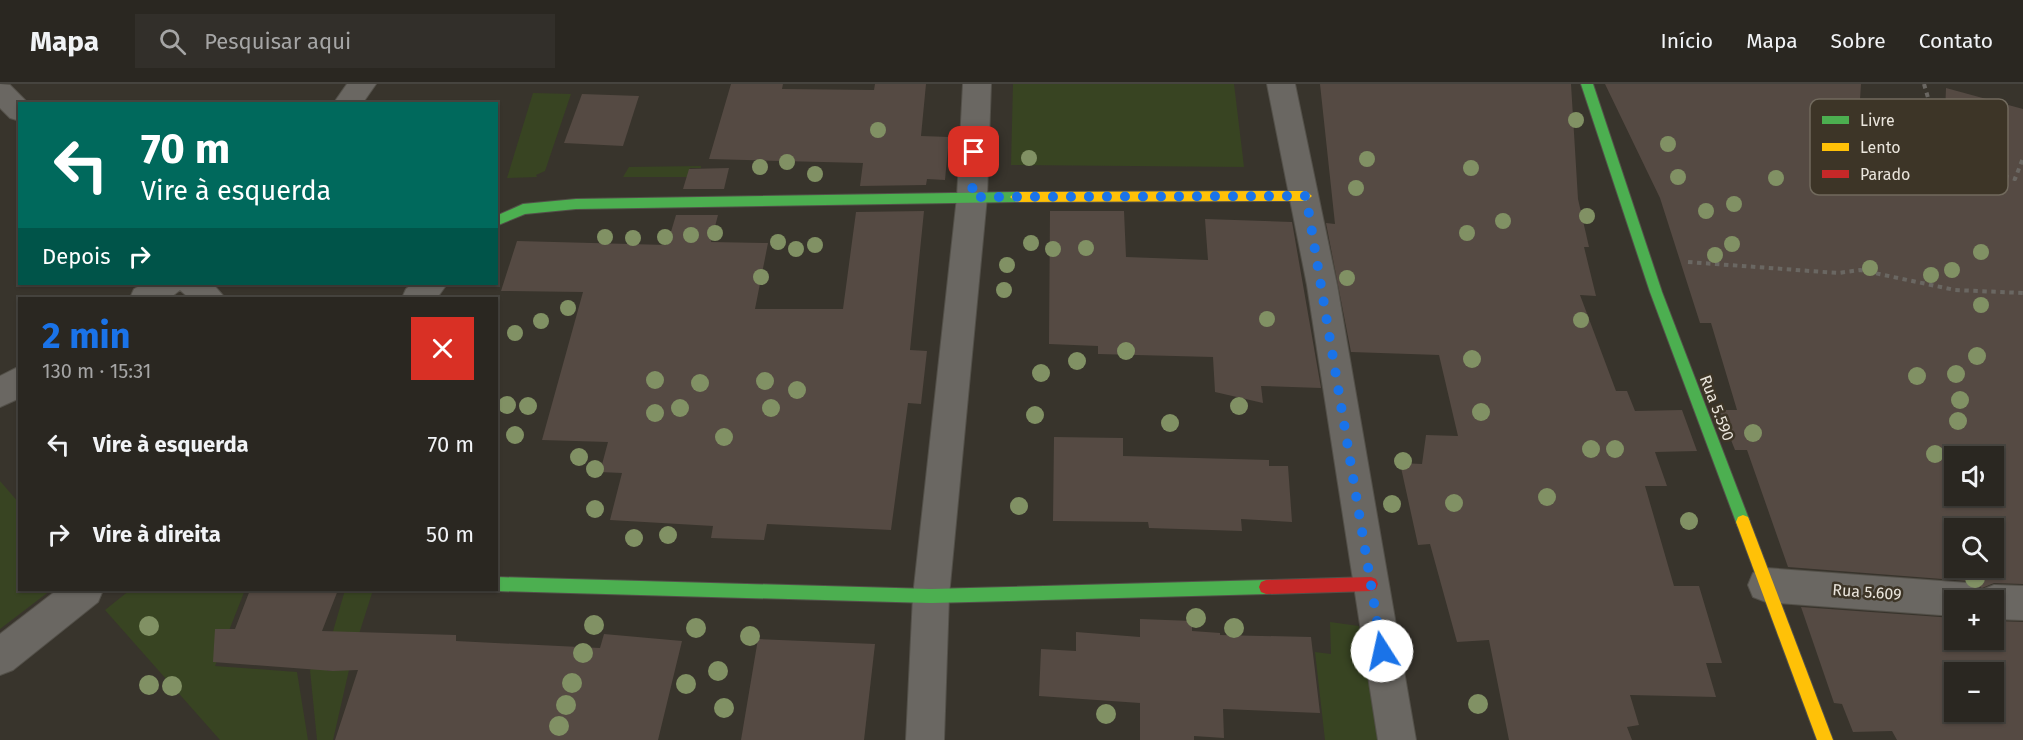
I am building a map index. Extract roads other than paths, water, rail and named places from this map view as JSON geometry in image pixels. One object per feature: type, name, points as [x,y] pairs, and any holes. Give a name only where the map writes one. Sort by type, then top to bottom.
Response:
[{"type":"street","points":[[348,102],[362,84]]},
{"type":"street","points":[[925,740],[931,596],[972,197],[977,84]]},
{"type":"street","points":[[1281,84],[1306,196],[1397,740]]},
{"type":"street","name":"Rua 5.590","points":[[1587,84],[1645,261],[1825,740]]},
{"type":"street","points":[[0,92],[18,109]]},
{"type":"street","points":[[498,219],[504,213],[576,204],[972,197],[1306,196]]},
{"type":"street","points":[[146,297],[166,285]]},
{"type":"street","points":[[194,285],[208,297]]},
{"type":"street","points":[[418,297],[431,285]]},
{"type":"street","points":[[0,393],[18,381]]},
{"type":"street","points":[[498,584],[931,596],[1371,584]]},
{"type":"street","name":"Rua 5.609","points":[[1766,585],[1944,598]]},
{"type":"street","points":[[0,657],[84,591]]},
{"type":"street","points":[[2004,602],[2023,603]]}]
